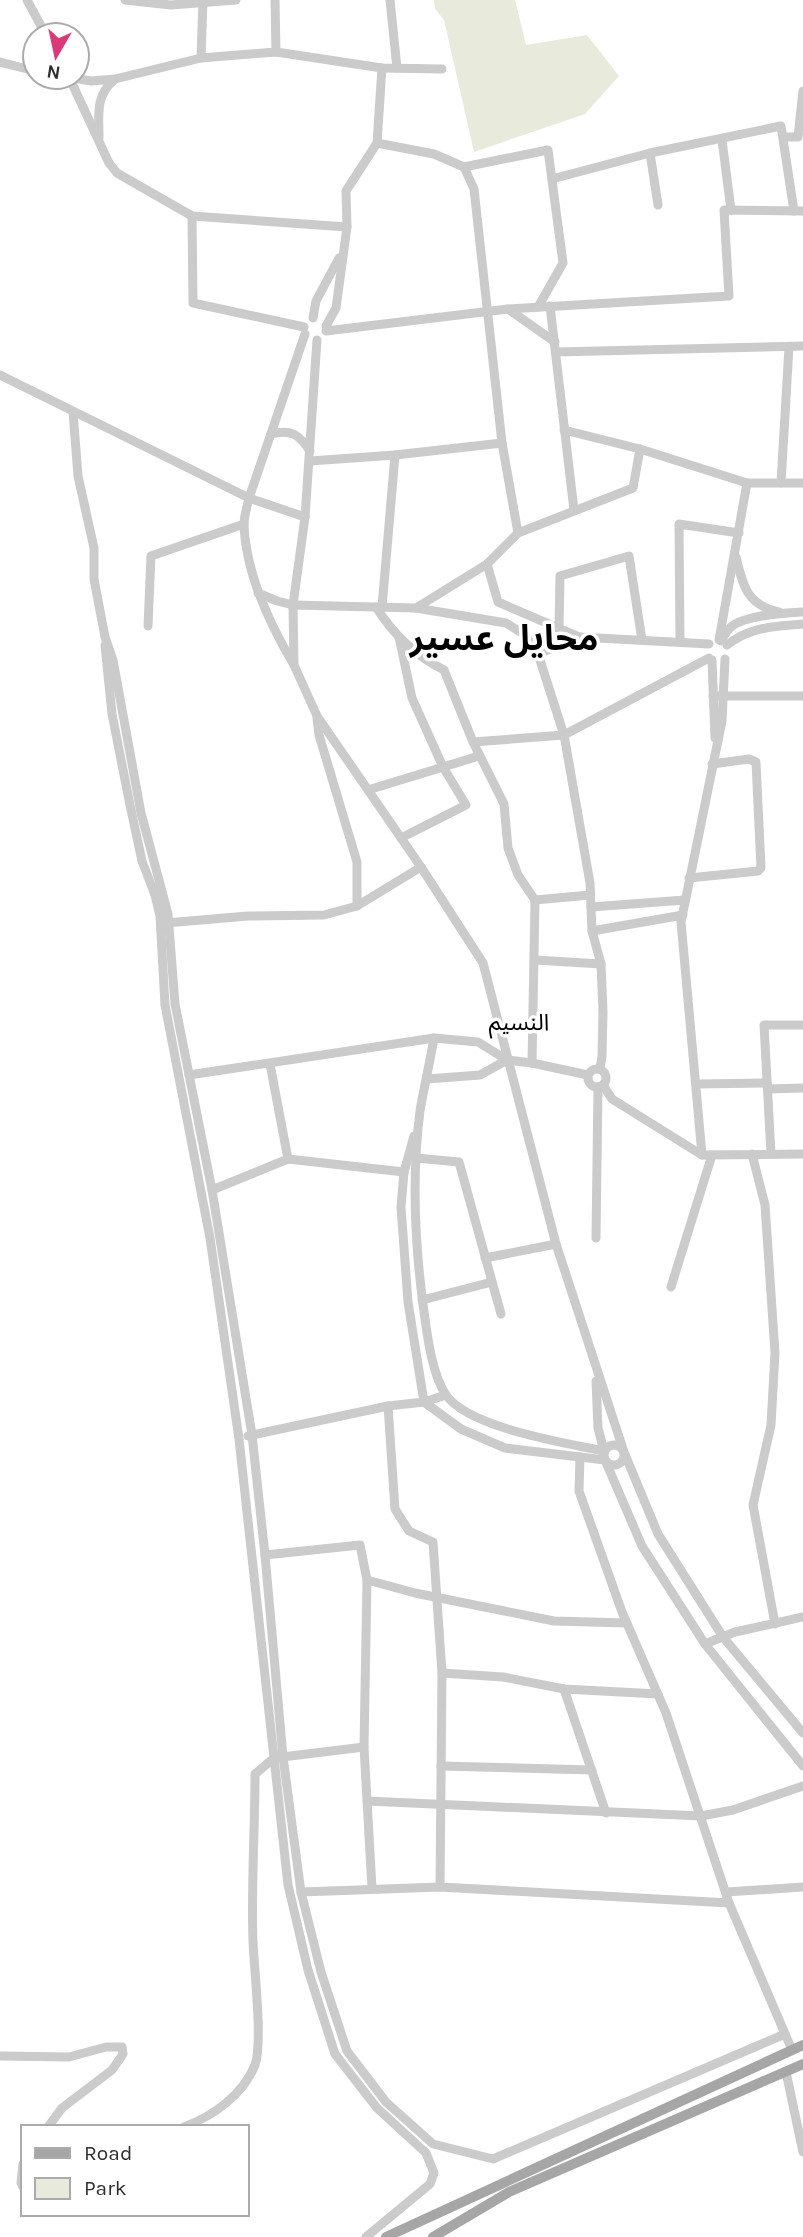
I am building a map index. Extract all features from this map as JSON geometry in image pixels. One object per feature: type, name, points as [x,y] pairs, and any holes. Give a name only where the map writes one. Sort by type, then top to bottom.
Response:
[{"type":"main road","points":[[386,2237],[798,2048]]},
{"type":"main road","points":[[433,2237],[509,2192],[803,2064]]},
{"type":"street","points":[[27,0],[38,21]]},
{"type":"street","points":[[125,0],[171,5],[236,0]]},
{"type":"street","points":[[275,0],[276,52]]},
{"type":"street","points":[[390,0],[397,68]]},
{"type":"street","points":[[201,58],[203,2]]},
{"type":"street","points":[[91,81],[115,79],[201,58],[276,52],[382,68],[442,69]]},
{"type":"street","points":[[0,62],[21,67]]},
{"type":"street","points":[[192,216],[193,303],[305,331],[310,339],[323,337],[336,308],[347,227],[346,191],[377,143],[382,68]]},
{"type":"street","points":[[100,143],[98,108],[101,95],[105,87],[115,79]]},
{"type":"street","points":[[75,91],[109,163],[125,180],[192,216],[347,227]]},
{"type":"street","points":[[783,137],[798,136],[803,91]]},
{"type":"street","points":[[326,328],[508,309],[729,296],[724,210],[799,211],[781,126],[650,153],[552,179]]},
{"type":"street","points":[[722,140],[731,210]]},
{"type":"street","points":[[377,143],[434,154],[464,167],[548,150],[563,263],[538,307]]},
{"type":"street","points":[[650,153],[658,205]]},
{"type":"street","points":[[464,167],[474,189],[502,443],[518,533]]},
{"type":"street","points":[[313,318],[316,301],[342,253]]},
{"type":"street","points":[[550,306],[573,510]]},
{"type":"street","points":[[508,309],[555,347],[803,346]]},
{"type":"street","points":[[326,328],[320,319],[307,321],[249,498],[244,524],[258,593],[317,716],[483,963],[556,1244],[624,1452],[658,1534],[723,1637],[801,1728]]},
{"type":"street","points":[[294,665],[293,605],[305,517],[317,340]]},
{"type":"street","points":[[781,483],[789,347]]},
{"type":"street","points":[[0,375],[249,498],[305,517]]},
{"type":"street","points":[[73,412],[78,476],[93,548],[94,579],[105,637],[113,660],[164,924],[175,1004],[212,1190],[252,1435],[265,1555],[288,1885],[308,1970],[335,2054],[377,2108],[426,2153],[434,2173],[430,2184],[366,2237]]},
{"type":"street","points":[[564,430],[640,449],[747,483],[803,483]]},
{"type":"street","points":[[271,434],[285,431],[299,435],[310,456]]},
{"type":"street","points":[[310,456],[395,455],[502,443]]},
{"type":"street","points":[[416,608],[487,564],[518,533],[633,488],[640,449]]},
{"type":"street","points":[[395,455],[379,607],[388,627],[399,638],[425,661],[444,670],[479,756],[504,804],[508,848],[518,875],[535,900],[532,1063]]},
{"type":"street","points":[[671,1287],[707,1155],[696,1084],[682,915],[715,747],[718,696],[725,659],[729,653],[722,642],[747,483]]},
{"type":"street","points":[[148,626],[151,556],[244,524]]},
{"type":"street","points":[[680,642],[679,524],[739,533]]},
{"type":"street","points":[[735,551],[743,585],[764,609],[784,614]]},
{"type":"street","points":[[559,628],[560,576],[629,556],[642,640]]},
{"type":"street","points":[[487,564],[498,603],[579,637],[709,644],[767,627],[803,624]]},
{"type":"street","points":[[258,593],[293,605],[416,608],[506,623],[525,635],[538,654],[564,735],[590,895],[592,932],[601,964],[603,1012],[600,1069],[606,1076],[600,1086],[597,1238]]},
{"type":"street","points":[[722,642],[732,626],[739,622],[803,612]]},
{"type":"street","points":[[538,654],[579,637]]},
{"type":"street","points":[[399,638],[412,698],[443,767],[466,805],[401,838]]},
{"type":"street","points":[[709,644],[707,651],[718,696]]},
{"type":"street","points":[[473,742],[564,735],[711,659],[719,662],[725,659]]},
{"type":"street","points":[[718,696],[803,696]]},
{"type":"street","points":[[317,716],[319,735],[357,862],[358,906]]},
{"type":"street","points":[[368,790],[479,756]]},
{"type":"street","points":[[689,878],[758,871],[761,868],[756,762],[749,759],[712,764]]},
{"type":"street","points":[[164,924],[248,916],[324,915],[358,906],[421,867]]},
{"type":"street","points":[[535,900],[590,895]]},
{"type":"street","points":[[591,907],[685,900]]},
{"type":"street","points":[[592,932],[682,915]]},
{"type":"street","points":[[164,924],[165,1005],[209,1238],[239,1439],[279,1758],[301,1892],[321,1972],[347,2051],[386,2102],[433,2144],[493,2159],[785,2034]]},
{"type":"street","points":[[535,960],[601,964]]},
{"type":"street","points":[[771,1154],[764,1026],[803,1025]]},
{"type":"street","points":[[189,1075],[434,1038],[478,1042],[507,1060],[588,1075]]},
{"type":"street","points":[[434,1038],[421,1110],[404,1172],[401,1207],[408,1301],[424,1402],[461,1429],[505,1448],[580,1457],[605,1455]]},
{"type":"street","points":[[427,1079],[480,1075],[507,1060]]},
{"type":"street","points":[[270,1064],[288,1159]]},
{"type":"street","points":[[588,1075],[593,1069],[600,1069]]},
{"type":"street","points":[[588,1075],[590,1085],[600,1086],[612,1099],[707,1155],[803,1154]]},
{"type":"street","points":[[696,1084],[803,1088]]},
{"type":"street","points":[[421,1110],[414,1201],[422,1300],[430,1354],[446,1395],[462,1409],[501,1428],[605,1455]]},
{"type":"street","points":[[752,1154],[765,1205],[768,1283],[775,1353],[771,1425],[753,1505],[775,1624]]},
{"type":"street","points":[[416,1158],[459,1162],[500,1314]]},
{"type":"street","points":[[212,1190],[288,1159],[404,1172]]},
{"type":"street","points":[[485,1258],[556,1244]]},
{"type":"street","points":[[422,1300],[492,1282]]},
{"type":"street","points":[[596,1368],[598,1427],[608,1464],[618,1465],[622,1462],[624,1452]]},
{"type":"street","points":[[239,1439],[388,1406],[424,1402],[446,1395]]},
{"type":"street","points":[[388,1406],[395,1509],[409,1531],[433,1542],[442,1673],[440,1887]]},
{"type":"street","points":[[605,1455],[612,1445],[624,1452]]},
{"type":"street","points":[[605,1455],[642,1546],[705,1644],[803,1766]]},
{"type":"street","points":[[580,1457],[579,1491],[627,1623],[658,1694],[729,1903],[785,2034],[798,2048]]},
{"type":"street","points":[[265,1555],[360,1545],[367,1580],[364,1747],[372,1888]]},
{"type":"street","points":[[367,1580],[415,1593],[554,1621],[627,1623]]},
{"type":"street","points":[[705,1644],[735,1632],[803,1617]]},
{"type":"street","points":[[442,1673],[503,1677],[564,1689],[658,1694]]},
{"type":"street","points":[[564,1689],[606,1812]]},
{"type":"street","points":[[189,2125],[208,2118],[238,2092],[255,2064],[255,1774],[279,1758],[364,1747]]},
{"type":"street","points":[[441,1766],[592,1770]]},
{"type":"street","points":[[367,1801],[701,1816],[733,1810],[803,1786]]},
{"type":"street","points":[[301,1892],[440,1887],[729,1903]]},
{"type":"street","points":[[726,1892],[803,1887]]},
{"type":"street","points":[[0,2056],[69,2057],[106,2047],[122,2047],[123,2054],[112,2070],[62,2108],[49,2125]]},
{"type":"street","points":[[786,2072],[803,2152]]},
{"type":"green space","points":[[434,0],[515,0],[526,45],[587,35],[619,76],[585,114],[474,152],[444,20],[435,9]]},
{"type":"district","name":"محايل عسير","points":[[504,638]]},
{"type":"district","name":"النسيم","points":[[519,1022]]}]
